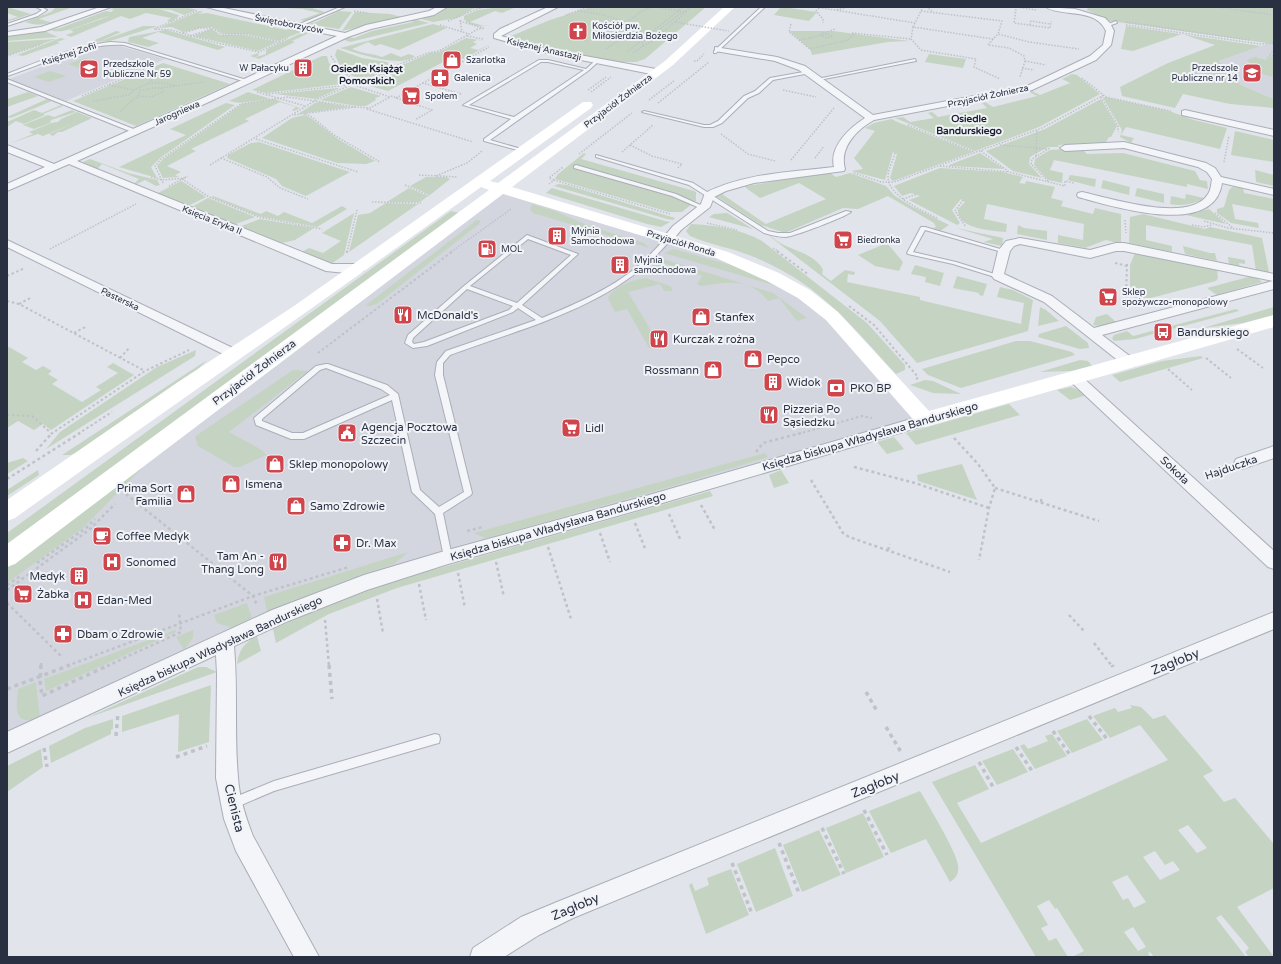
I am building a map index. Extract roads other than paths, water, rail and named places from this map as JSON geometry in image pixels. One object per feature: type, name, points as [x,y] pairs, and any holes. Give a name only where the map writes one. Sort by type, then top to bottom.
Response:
[{"type":"street","points":[[7,34],[42,29],[107,7]]},
{"type":"street","name":"Świętoborzyców","points":[[210,7],[345,35]]},
{"type":"street","points":[[345,35],[369,27],[431,13],[443,7]]},
{"type":"street","name":"Księżnej Anastazji","points":[[554,7],[503,31],[497,36],[498,38],[539,50],[656,72]]},
{"type":"street","name":"Przyjaciół Żołnierza","points":[[7,557],[656,72],[680,53],[730,7]]},
{"type":"street","name":"Przyjaciół Żołnierza","points":[[709,195],[736,184],[840,169],[838,160],[839,152],[858,127],[872,118],[890,116],[1017,92],[1042,84],[1067,72],[1101,52],[1109,39],[1110,31],[1114,23],[1092,15],[1051,7]]},
{"type":"street","name":"Jarogniewa","points":[[7,188],[67,160],[248,81],[345,35]]},
{"type":"street","points":[[716,51],[777,59],[809,72],[841,100],[872,118]]},
{"type":"street","name":"Przyjaciół Żołnierza","points":[[625,78],[650,60]]},
{"type":"street","name":"Przyjaciół Żołnierza","points":[[7,512],[234,354],[300,310],[595,100]]},
{"type":"street","points":[[1185,113],[1274,133]]},
{"type":"street","points":[[1064,148],[1124,146],[1202,166],[1211,170],[1217,179],[1274,192]]},
{"type":"street","points":[[7,148],[52,167]]},
{"type":"street","name":"Księcia Eryka II","points":[[67,160],[330,268],[346,270],[359,268]]},
{"type":"street","points":[[1082,195],[1150,210],[1180,211],[1204,205],[1212,198],[1217,179]]},
{"type":"street","points":[[479,182],[501,188]]},
{"type":"street","name":"Przyjaciół Ronda","points":[[501,188],[742,263],[773,277],[804,294],[844,328],[925,420]]},
{"type":"street","points":[[668,239],[677,228],[704,208],[709,195]]},
{"type":"street","points":[[1130,362],[1048,299],[998,276],[1004,251],[1014,241],[1090,254],[1116,247],[1274,278]]},
{"type":"street","name":"Pasterska","points":[[7,243],[234,354]]},
{"type":"street","points":[[1093,333],[1274,285]]},
{"type":"street","name":"Księdza biskupa Władysława Bandurskiego","points":[[7,744],[284,614],[364,583],[448,557],[649,501],[925,420],[1274,321]]},
{"type":"street","name":"Sokoła","points":[[1075,378],[1274,562]]},
{"type":"street","name":"Hajduczka","points":[[1242,463],[1274,452]]},
{"type":"street","name":"Zagłoby","points":[[482,957],[530,926],[565,910],[1274,620]]},
{"type":"street","name":"Cienista","points":[[224,643],[227,674],[226,758],[234,819],[244,843],[307,957]]},
{"type":"lane","points":[[7,25],[37,15],[45,10],[38,7]]},
{"type":"lane","points":[[297,26],[343,7]]},
{"type":"lane","points":[[716,51],[764,7]]},
{"type":"lane","name":"Księżnej Zofii","points":[[7,75],[83,48],[100,44],[124,44],[248,81]]},
{"type":"lane","points":[[523,151],[486,140],[587,70],[594,60]]},
{"type":"lane","points":[[818,79],[915,60]]},
{"type":"lane","points":[[515,119],[465,105],[540,61],[548,61],[587,70]]},
{"type":"lane","points":[[644,112],[711,126],[720,122],[746,97],[772,79],[809,72]]},
{"type":"lane","points":[[7,80],[134,131]]},
{"type":"lane","points":[[598,156],[685,182],[709,195],[766,232],[782,236],[848,212]]},
{"type":"lane","points":[[576,167],[674,195],[704,208]]},
{"type":"lane","points":[[998,276],[910,252],[923,228],[1004,251]]},
{"type":"lane","points":[[527,237],[575,254],[516,305],[511,310],[426,344],[414,346],[408,342],[410,337],[466,287],[527,237]]},
{"type":"lane","points":[[439,512],[468,493],[438,375],[440,362],[448,353],[582,305],[639,270],[668,239]]},
{"type":"lane","points":[[466,287],[516,305],[541,320]]},
{"type":"lane","points":[[395,396],[304,436],[291,436],[259,423],[258,418],[318,368],[326,366],[384,387],[395,396],[416,492],[439,512],[448,557]]},
{"type":"lane","points":[[231,804],[274,786],[435,739]]},
{"type":"place","name":"Kościół pw. Miłosierdzia Bożego","points":[[578,31]]},
{"type":"place","name":"Szarlotka","points":[[452,60]]},
{"type":"place","name":"W Pałacyku","points":[[303,68]]},
{"type":"place","name":"Przedszkole Publiczne Nr 59","points":[[89,69]]},
{"type":"place","name":"Przedszole Publiczne nr 14","points":[[1252,73]]},
{"type":"place","name":"Galenica","points":[[440,78]]},
{"type":"place","name":"Społem","points":[[411,96]]},
{"type":"place","name":"Myjnia Samochodowa","points":[[557,236]]},
{"type":"place","name":"Biedronka","points":[[843,240]]},
{"type":"place","name":"MOL","points":[[487,249]]},
{"type":"place","name":"Myjnia samochodowa","points":[[620,265]]},
{"type":"place","name":"Sklep spożywczo-monopolowy","points":[[1108,297]]},
{"type":"place","name":"McDonald's","points":[[403,315]]},
{"type":"place","name":"Stanfex","points":[[701,317]]},
{"type":"place","name":"Bandurskiego","points":[[1163,332]]},
{"type":"place","name":"Kurczak z rożna","points":[[659,339]]},
{"type":"place","name":"Pepco","points":[[753,359]]},
{"type":"place","name":"Rossmann","points":[[713,370]]},
{"type":"place","name":"Widok","points":[[773,382]]},
{"type":"place","name":"PKO BP","points":[[836,388]]},
{"type":"place","name":"Pizzeria Po Sąsiedzku","points":[[769,415]]},
{"type":"place","name":"Lidl","points":[[571,428]]},
{"type":"place","name":"Agencja Pocztowa Szczecin","points":[[347,433]]},
{"type":"place","name":"Sklep monopolowy","points":[[275,464]]},
{"type":"place","name":"Ismena","points":[[231,484]]},
{"type":"place","name":"Prima Sort Familia","points":[[186,494]]},
{"type":"place","name":"Samo Zdrowie","points":[[296,506]]},
{"type":"place","name":"Coffee Medyk","points":[[102,536]]},
{"type":"place","name":"Dr. Max","points":[[342,543]]},
{"type":"place","name":"Sonomed","points":[[112,562]]},
{"type":"place","name":"Tam An - Thang Long","points":[[278,562]]},
{"type":"place","name":"Medyk","points":[[79,576]]},
{"type":"place","name":"Żabka","points":[[23,594]]},
{"type":"place","name":"Edan-Med","points":[[83,600]]},
{"type":"place","name":"Dbam o Zdrowie","points":[[63,634]]},
{"type":"district","name":"Osiedle Książąt Pomorskich","points":[[367,74]]},
{"type":"district","name":"Osiedle Bandurskiego","points":[[969,124]]}]
